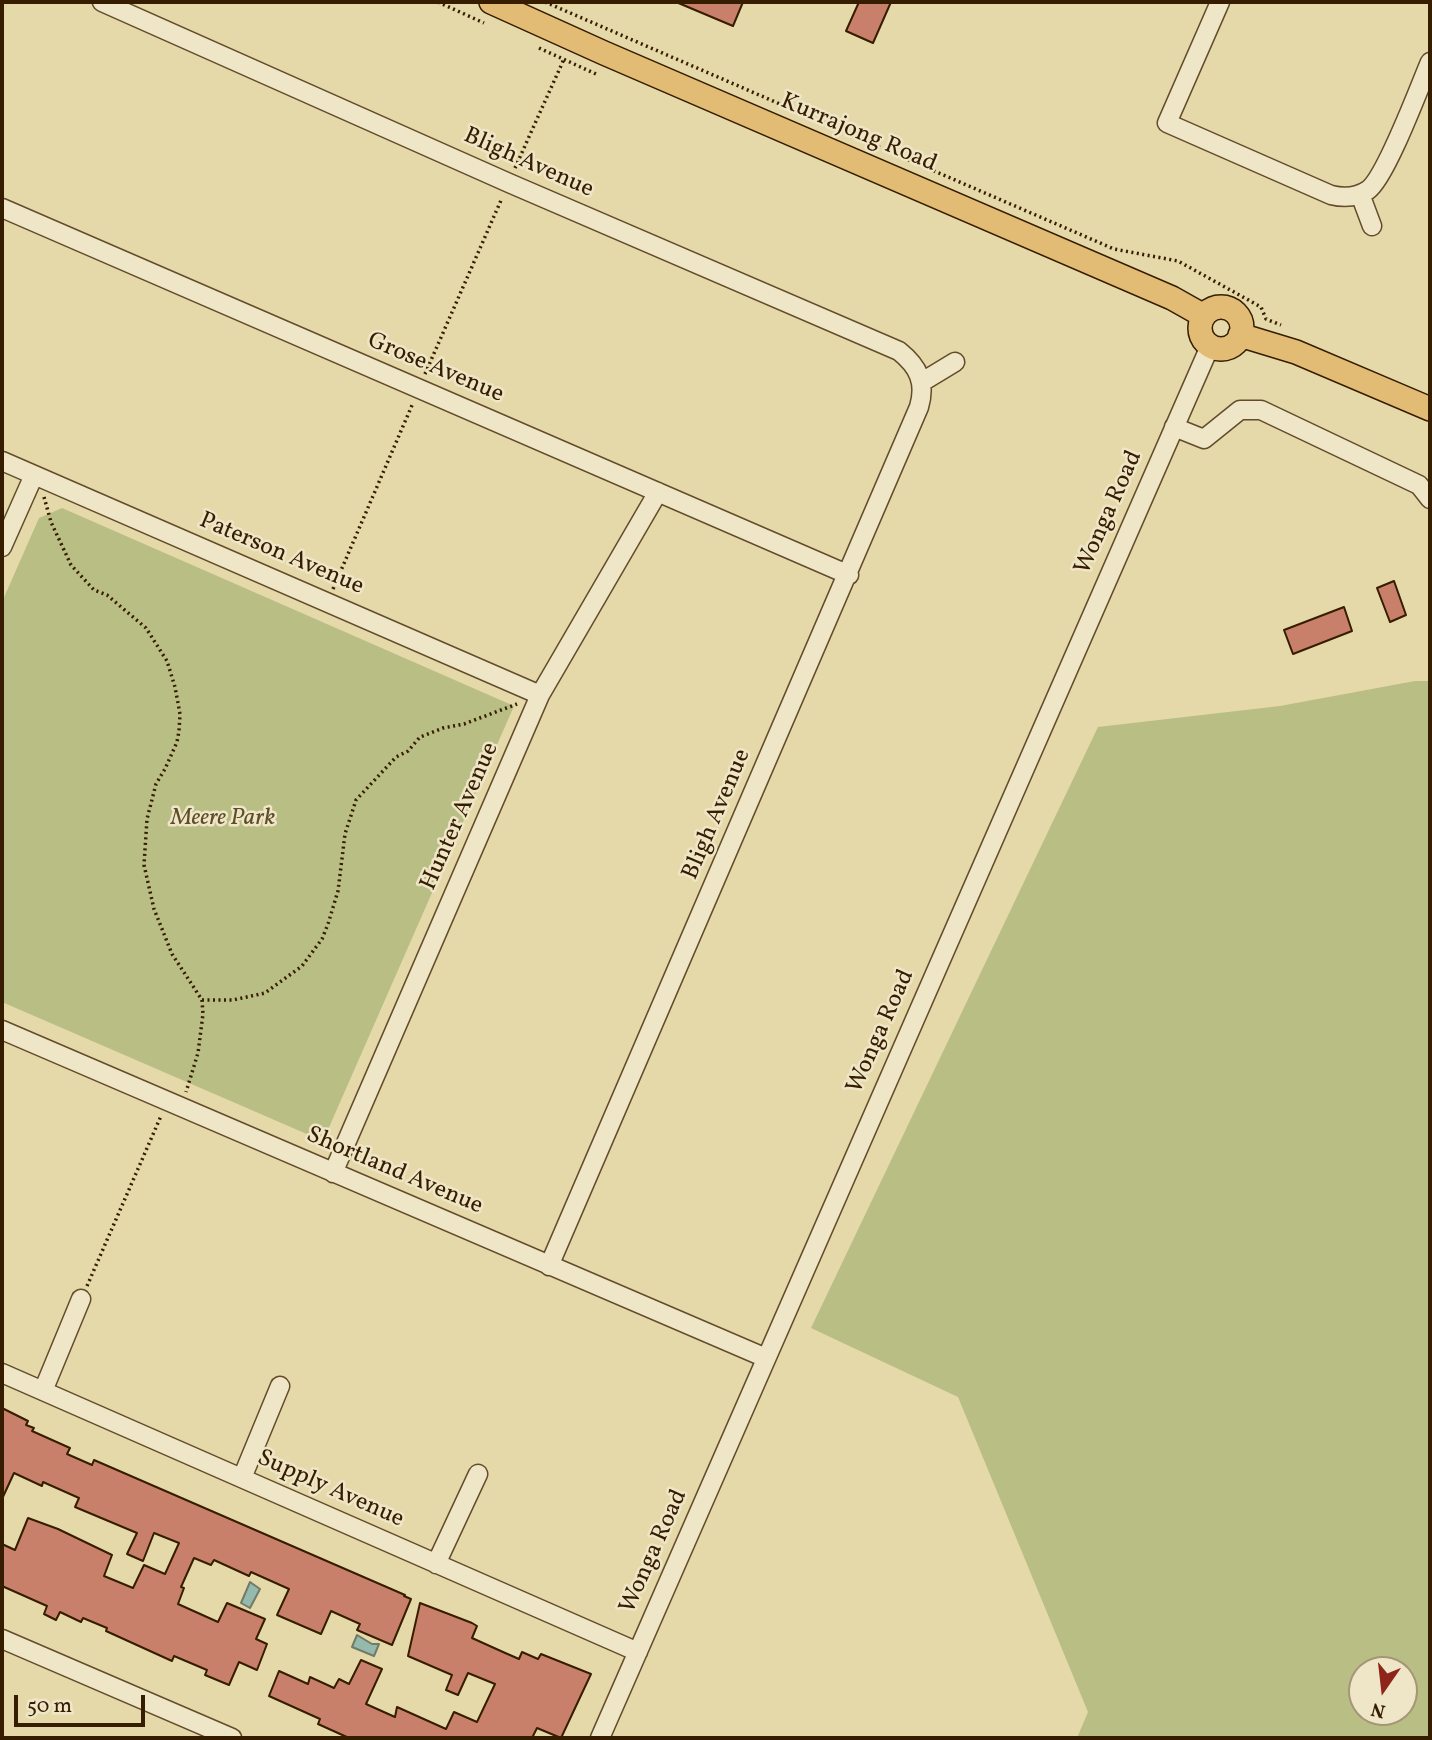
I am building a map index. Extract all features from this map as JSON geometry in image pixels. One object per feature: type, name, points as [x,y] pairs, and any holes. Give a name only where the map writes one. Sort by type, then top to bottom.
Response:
[{"type":"main road","name":"Kurrajong Road","points":[[499,3],[604,53],[1172,298],[1204,316]]},
{"type":"main road","points":[[1217,308],[1229,309],[1239,318],[1240,335],[1228,348],[1210,346],[1203,340],[1200,330],[1204,316],[1217,308]]},
{"type":"main road","points":[[1240,335],[1296,352],[1430,409]]},
{"type":"street","name":"Bligh Avenue","points":[[102,2],[509,183],[899,351],[911,360],[922,382],[923,394],[919,407],[849,575],[549,1266]]},
{"type":"street","points":[[1220,2],[1167,122],[1331,195],[1345,197],[1360,194],[1373,186],[1381,175],[1430,62]]},
{"type":"street","points":[[1360,194],[1372,226]]},
{"type":"street","name":"Grose Avenue","points":[[2,208],[849,575]]},
{"type":"street","name":"Wonga Road","points":[[600,1738],[1210,346]]},
{"type":"street","points":[[922,382],[955,362]]},
{"type":"street","points":[[1174,426],[1204,439],[1240,410],[1261,410],[1419,485],[1430,499]]},
{"type":"street","name":"Paterson Avenue","points":[[2,461],[540,695]]},
{"type":"street","points":[[2,547],[34,475]]},
{"type":"street","name":"Hunter Avenue","points":[[333,1172],[540,695],[658,492]]},
{"type":"street","name":"Shortland Avenue","points":[[2,1030],[766,1358]]},
{"type":"street","points":[[43,1391],[81,1299]]},
{"type":"street","name":"Supply Avenue","points":[[2,1373],[638,1653]]},
{"type":"street","points":[[242,1478],[280,1386]]},
{"type":"street","points":[[436,1564],[478,1474]]},
{"type":"street","points":[[2,1639],[232,1738]]},
{"type":"path","points":[[545,2],[1114,249],[1178,261],[1253,302],[1261,307],[1266,319],[1289,329]]},
{"type":"path","points":[[516,167],[564,59]]},
{"type":"path","points":[[424,377],[502,199]]},
{"type":"path","points":[[333,589],[410,410]]},
{"type":"path","points":[[34,475],[71,565],[94,590],[107,596],[146,628],[167,661],[180,713],[179,731],[177,742],[156,783],[147,819],[144,864],[154,909],[172,954],[202,1000],[203,1014],[198,1053],[81,1299]]},
{"type":"path","points":[[202,1000],[233,1000],[265,993],[302,966],[322,939],[328,924],[338,891],[345,834],[356,800],[396,757],[408,751],[420,737],[443,728],[464,724],[540,695]]},
{"type":"green space","name":"Meere Park","points":[[62,508],[514,706],[323,1141],[2,1002],[2,602],[39,518]]},
{"type":"green space","points":[[1415,681],[1430,681],[1430,1738],[1077,1738],[1088,1712],[958,1397],[811,1328],[1098,727],[1280,706]]},
{"type":"water","points":[[250,1582],[260,1589],[250,1608],[241,1603]]},
{"type":"water","points":[[357,1635],[372,1644],[379,1644],[374,1656],[352,1647]]},
{"type":"building","points":[[676,2],[743,2],[733,26]]},
{"type":"building","points":[[859,2],[891,2],[873,43],[846,31]]},
{"type":"building","points":[[1394,581],[1406,615],[1390,622],[1377,588]]},
{"type":"building","points":[[1344,607],[1352,631],[1293,654],[1284,630]]},
{"type":"building","points":[[2,1408],[28,1421],[26,1425],[34,1428],[32,1431],[70,1448],[67,1454],[92,1465],[94,1460],[405,1595],[411,1599],[392,1645],[357,1630],[360,1624],[331,1611],[321,1634],[277,1615],[289,1589],[251,1572],[249,1576],[214,1560],[211,1565],[194,1558],[181,1587],[184,1588],[178,1604],[218,1622],[227,1603],[265,1619],[256,1639],[267,1644],[257,1670],[239,1662],[229,1685],[205,1675],[207,1670],[174,1656],[172,1661],[83,1618],[81,1622],[60,1612],[56,1620],[44,1614],[47,1606],[2,1586],[2,1544],[15,1550],[28,1518],[112,1555],[104,1576],[133,1588],[144,1565],[165,1574],[179,1543],[154,1533],[143,1561],[127,1554],[137,1533],[75,1507],[79,1498],[14,1473],[2,1499]]},
{"type":"building","points":[[420,1603],[472,1623],[477,1626],[472,1638],[519,1659],[522,1652],[538,1659],[541,1654],[591,1674],[561,1738],[537,1728],[532,1738],[349,1738],[318,1724],[320,1719],[269,1696],[279,1671],[308,1684],[310,1677],[334,1688],[339,1679],[349,1684],[361,1660],[382,1669],[366,1704],[395,1717],[397,1707],[446,1729],[454,1712],[477,1722],[495,1684],[468,1673],[458,1695],[446,1690],[452,1675],[408,1656]]}]
